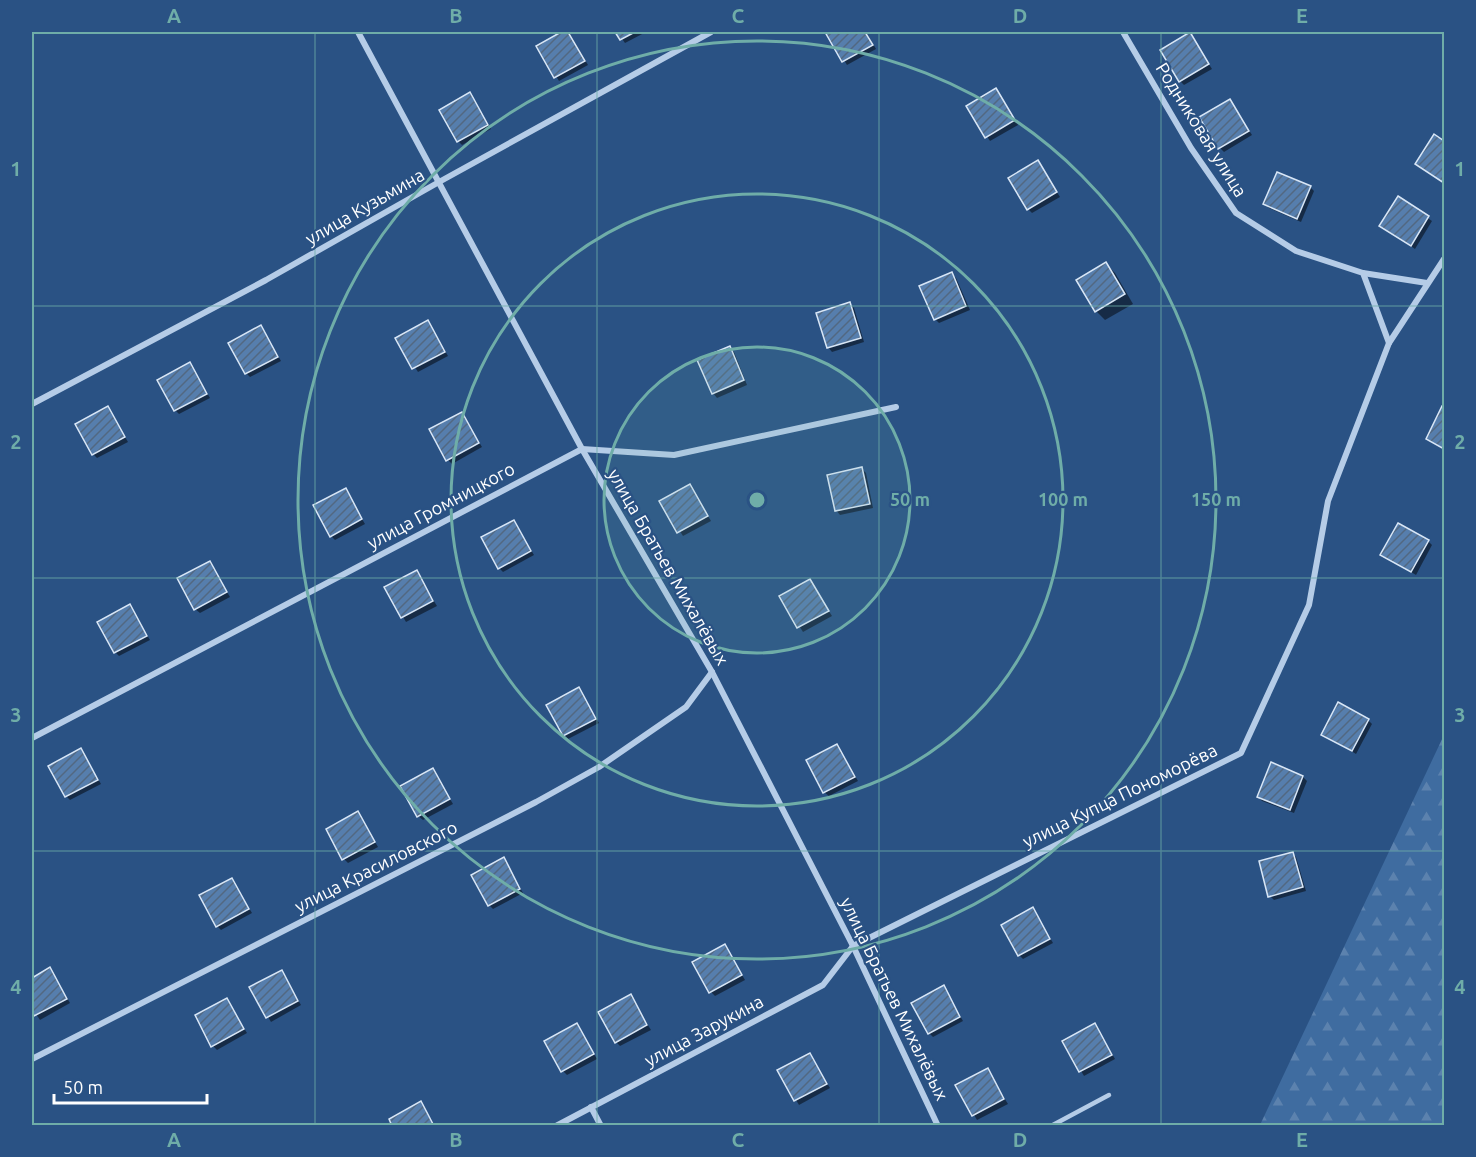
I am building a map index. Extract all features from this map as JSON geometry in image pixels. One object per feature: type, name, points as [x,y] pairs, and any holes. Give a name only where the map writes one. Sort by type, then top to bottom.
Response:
[{"type":"street","name":"улица Братьев Михалёвых","points":[[358,32],[582,449],[712,672],[853,946],[938,1125]]},
{"type":"street","name":"улица Кузьмина","points":[[32,404],[266,280],[711,32]]},
{"type":"street","name":"Родниковая улица","points":[[1123,32],[1191,148],[1236,213],[1296,252],[1363,273],[1427,283]]},
{"type":"street","name":"улица Купца Пономорёва","points":[[853,946],[1241,753],[1309,605],[1328,501],[1389,343],[1444,259]]},
{"type":"street","points":[[1363,273],[1389,343]]},
{"type":"street","points":[[582,449],[674,455],[897,407]]},
{"type":"street","name":"улица Громницкого","points":[[32,738],[582,449]]},
{"type":"street","name":"улица Красиловского","points":[[32,1059],[526,807],[599,767],[686,707],[712,672]]},
{"type":"street","name":"улица Зарукина","points":[[556,1125],[823,985],[853,946]]},
{"type":"street","points":[[591,1107],[601,1125]]},
{"type":"lane","points":[[1051,1125],[1108,1095]]},
{"type":"green space","points":[[1444,735],[1444,1125],[1260,1125]]},
{"type":"building","points":[[561,32],[568,32],[585,61],[554,78],[536,46]]},
{"type":"building","points":[[615,32],[635,32],[620,40]]},
{"type":"building","points":[[825,32],[865,32],[873,45],[842,62]]},
{"type":"building","points":[[1190,32],[1209,64],[1179,82],[1160,50]]},
{"type":"building","points":[[996,88],[1015,120],[985,138],[966,106]]},
{"type":"building","points":[[470,92],[488,125],[457,142],[439,110]]},
{"type":"building","points":[[1230,99],[1249,131],[1218,149],[1199,117]]},
{"type":"building","points":[[1434,134],[1444,141],[1444,183],[1415,164]]},
{"type":"building","points":[[1038,160],[1057,192],[1027,210],[1008,178]]},
{"type":"building","points":[[1277,172],[1311,186],[1297,219],[1263,204]]},
{"type":"building","points":[[1398,196],[1429,216],[1411,246],[1379,226]]},
{"type":"building","points":[[1106,262],[1125,294],[1095,312],[1076,280]]},
{"type":"building","points":[[952,272],[966,306],[934,320],[919,286]]},
{"type":"building","points":[[850,302],[861,338],[827,348],[816,313]]},
{"type":"building","points":[[428,320],[445,352],[412,369],[395,338]]},
{"type":"building","points":[[261,325],[278,357],[245,374],[228,343]]},
{"type":"building","points":[[730,346],[744,380],[712,394],[697,360]]},
{"type":"building","points":[[190,362],[207,394],[174,411],[157,380]]},
{"type":"building","points":[[108,406],[125,437],[92,455],[75,424]]},
{"type":"building","points":[[1442,406],[1444,407],[1444,449],[1426,439]]},
{"type":"building","points":[[462,412],[479,443],[446,461],[429,429]]},
{"type":"building","points":[[862,467],[870,504],[835,511],[827,475]]},
{"type":"building","points":[[690,484],[708,516],[677,533],[659,501]]},
{"type":"building","points":[[346,488],[362,519],[330,537],[313,505]]},
{"type":"building","points":[[514,520],[531,551],[498,569],[481,537]]},
{"type":"building","points":[[1398,523],[1429,540],[1411,572],[1380,555]]},
{"type":"building","points":[[210,561],[227,592],[194,610],[177,578]]},
{"type":"building","points":[[417,570],[433,601],[401,618],[384,587]]},
{"type":"building","points":[[810,579],[829,611],[797,628],[779,596]]},
{"type":"building","points":[[130,604],[147,636],[114,653],[97,622]]},
{"type":"building","points":[[579,687],[596,719],[563,736],[546,705]]},
{"type":"building","points":[[1338,702],[1369,719],[1352,751],[1321,735]]},
{"type":"building","points":[[837,744],[855,777],[823,793],[806,760]]},
{"type":"building","points":[[81,748],[98,780],[65,797],[48,766]]},
{"type":"building","points":[[1271,762],[1303,776],[1290,810],[1257,797]]},
{"type":"building","points":[[433,768],[450,799],[417,817],[400,786]]},
{"type":"building","points":[[358,811],[375,842],[342,860],[326,829]]},
{"type":"building","points":[[1293,852],[1303,887],[1268,897],[1259,861]]},
{"type":"building","points":[[504,857],[520,889],[488,906],[471,875]]},
{"type":"building","points":[[232,878],[249,909],[216,927],[199,895]]},
{"type":"building","points":[[1033,907],[1050,939],[1018,956],[1001,925]]},
{"type":"building","points":[[725,944],[742,975],[709,993],[692,962]]},
{"type":"building","points":[[50,967],[67,999],[34,1016],[32,978]]},
{"type":"building","points":[[282,970],[298,1001],[266,1018],[249,987]]},
{"type":"building","points":[[944,985],[960,1017],[928,1034],[911,1003]]},
{"type":"building","points":[[631,994],[647,1025],[615,1043],[598,1012]]},
{"type":"building","points":[[227,998],[244,1029],[211,1047],[195,1015]]},
{"type":"building","points":[[577,1023],[594,1054],[561,1072],[544,1041]]},
{"type":"building","points":[[1095,1023],[1112,1055],[1079,1072],[1062,1041]]},
{"type":"building","points":[[810,1053],[827,1084],[794,1101],[777,1070]]},
{"type":"building","points":[[988,1068],[1004,1099],[972,1116],[955,1085]]},
{"type":"building","points":[[421,1101],[434,1126],[392,1126],[389,1119]]}]
